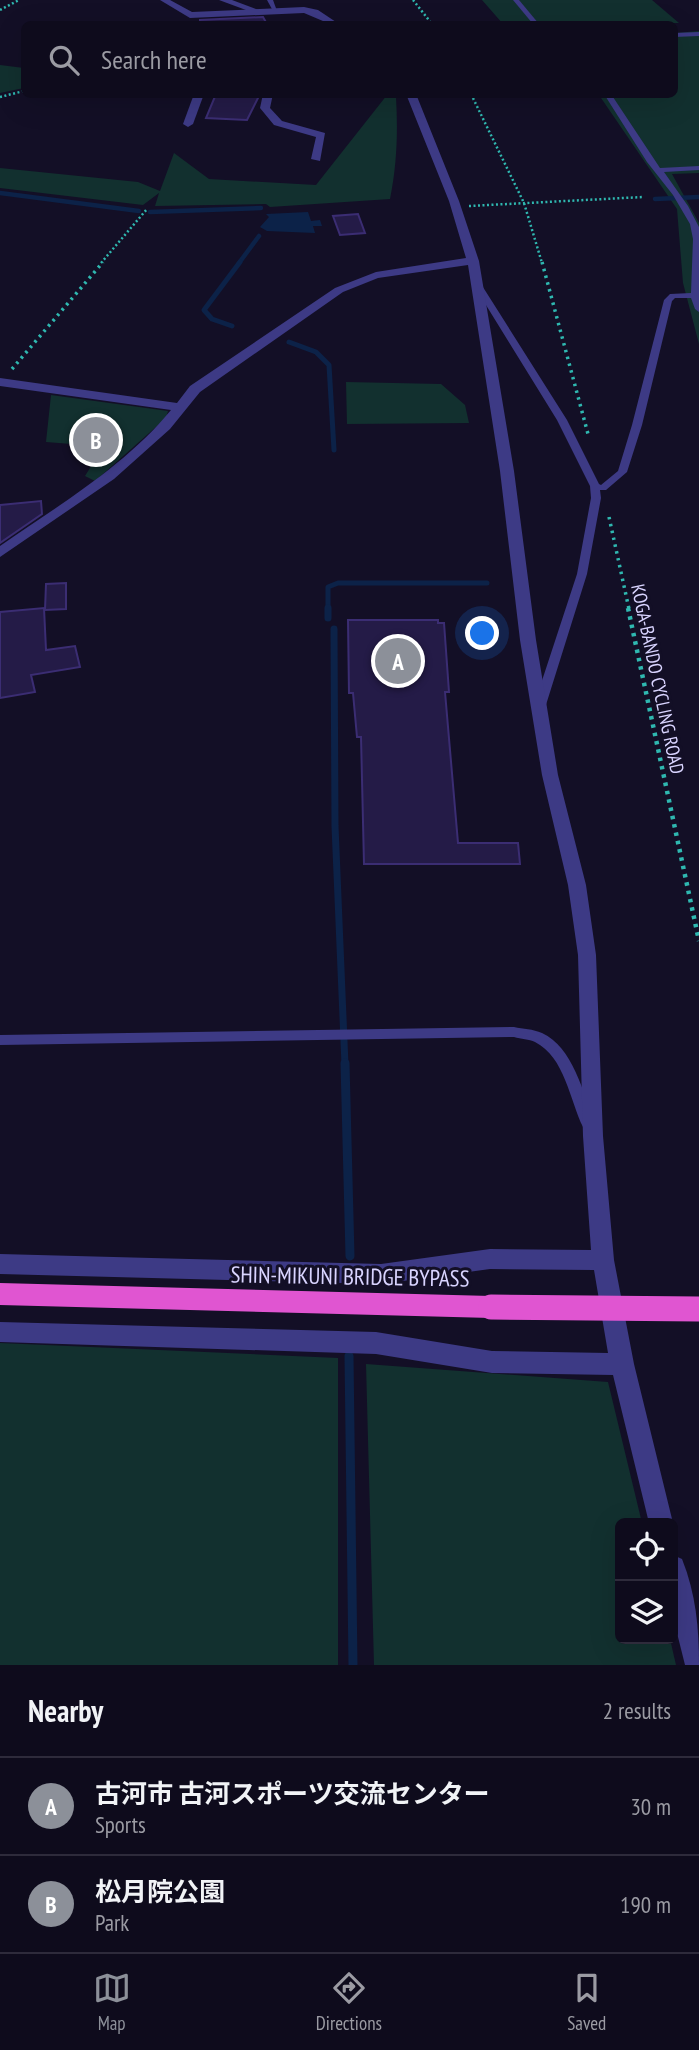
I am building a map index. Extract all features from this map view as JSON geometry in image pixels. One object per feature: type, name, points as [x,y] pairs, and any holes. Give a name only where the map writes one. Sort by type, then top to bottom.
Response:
[{"type":"highway","name":"SHIN-MIKUNI BRIDGE BYPASS","points":[[0,1294],[213,1302],[699,1309]]},
{"type":"street","points":[[164,0],[190,20],[275,10],[315,12],[330,21]]},
{"type":"street","points":[[223,0],[257,11]]},
{"type":"street","points":[[188,124],[198,98]]},
{"type":"street","points":[[267,98],[265,108],[278,123],[321,135],[316,159]]},
{"type":"street","points":[[413,98],[454,201],[473,261],[507,471],[539,709],[550,775],[577,885],[587,955],[593,1136],[603,1260],[622,1364],[660,1518]]},
{"type":"street","points":[[0,553],[109,476],[165,426],[195,389],[281,327],[357,281],[396,271],[473,261]]},
{"type":"street","points":[[1,382],[178,407]]},
{"type":"street","points":[[0,1264],[381,1274],[490,1259],[603,1260]]},
{"type":"street","points":[[0,1332],[376,1343],[492,1362],[622,1364]]},
{"type":"street","points":[[676,1581],[698,1665]]},
{"type":"lane","points":[[270,0],[275,10]]},
{"type":"lane","points":[[516,0],[534,21]]},
{"type":"lane","points":[[678,35],[699,34]]},
{"type":"lane","points":[[610,98],[698,228],[693,295],[699,309]]},
{"type":"lane","points":[[661,170],[699,168]]},
{"type":"lane","points":[[476,282],[562,420],[595,486],[596,498],[582,574],[549,685],[539,709]]},
{"type":"lane","points":[[595,486],[603,488],[622,472],[637,425],[668,300],[673,296],[693,295]]},
{"type":"lane","points":[[0,1040],[514,1032],[536,1036],[549,1045],[559,1058],[593,1136]]},
{"type":"path","points":[[0,10],[19,0]]},
{"type":"path","points":[[413,0],[430,21]]},
{"type":"path","points":[[0,97],[21,92]]},
{"type":"path","points":[[473,98],[524,203],[560,323],[589,435]]},
{"type":"path","points":[[461,206],[643,197]]},
{"type":"path","points":[[1,382],[147,209]]},
{"type":"path","name":"KOGA-BANDO CYCLING ROAD","points":[[607,505],[699,941]]},
{"type":"green space","points":[[482,0],[652,0],[677,21],[500,21]]},
{"type":"green space","points":[[699,31],[699,173],[672,174],[699,223],[699,344],[683,283],[677,209],[601,98],[678,98],[678,33]]},
{"type":"green space","points":[[0,65],[21,68],[21,89],[0,93]]},
{"type":"green space","points":[[385,98],[396,98],[396,161],[390,199],[270,207],[266,204],[155,206],[159,193],[143,205],[0,188],[0,168],[138,182],[160,191],[174,153],[209,179],[316,185]]},
{"type":"green space","points":[[346,382],[441,384],[465,405],[469,423],[347,424]]},
{"type":"green space","points":[[51,395],[168,411],[166,418],[95,481],[85,476],[98,455],[96,451],[84,445],[46,442]]},
{"type":"green space","points":[[0,1343],[338,1358],[338,1665],[0,1665]]},
{"type":"green space","points":[[366,1364],[608,1382],[641,1518],[615,1518],[615,1644],[671,1644],[676,1665],[374,1665]]},
{"type":"water","points":[[308,212],[311,221],[320,220],[322,226],[313,226],[315,233],[267,231],[260,227],[269,217],[266,214]]},
{"type":"building","points":[[263,17],[265,21],[200,21]]},
{"type":"building","points":[[214,98],[258,98],[247,120],[206,118]]},
{"type":"building","points":[[358,214],[365,233],[340,235],[333,216]]},
{"type":"building","points":[[41,501],[42,514],[0,543],[0,505]]},
{"type":"building","points":[[66,583],[66,609],[45,610],[46,584]]},
{"type":"building","points":[[44,608],[46,650],[75,646],[80,667],[31,675],[35,692],[0,698],[0,612]]},
{"type":"building","points":[[348,620],[438,620],[438,623],[444,623],[449,692],[445,692],[458,843],[518,843],[520,864],[364,864],[361,737],[357,737],[353,693],[349,693]]},
{"type":"waterway","points":[[0,193],[139,211]]},
{"type":"waterway","points":[[655,199],[699,197]]},
{"type":"waterway","points":[[150,212],[261,208]]},
{"type":"waterway","points":[[239,263],[259,236]]},
{"type":"waterway","points":[[232,326],[212,319],[204,310],[240,262]]},
{"type":"waterway","points":[[289,342],[316,352],[329,365],[334,450]]},
{"type":"waterway","points":[[328,618],[328,587],[338,583],[487,583]]},
{"type":"waterway","points":[[334,629],[335,826],[345,1065]]},
{"type":"waterway","points":[[345,1063],[350,1256]]},
{"type":"waterway","points":[[349,1356],[353,1665]]},
{"type":"place","name":"松月院公園","points":[[96,440]]},
{"type":"place","name":"古河市 古河スポーツ交流センター","points":[[398,661]]}]
